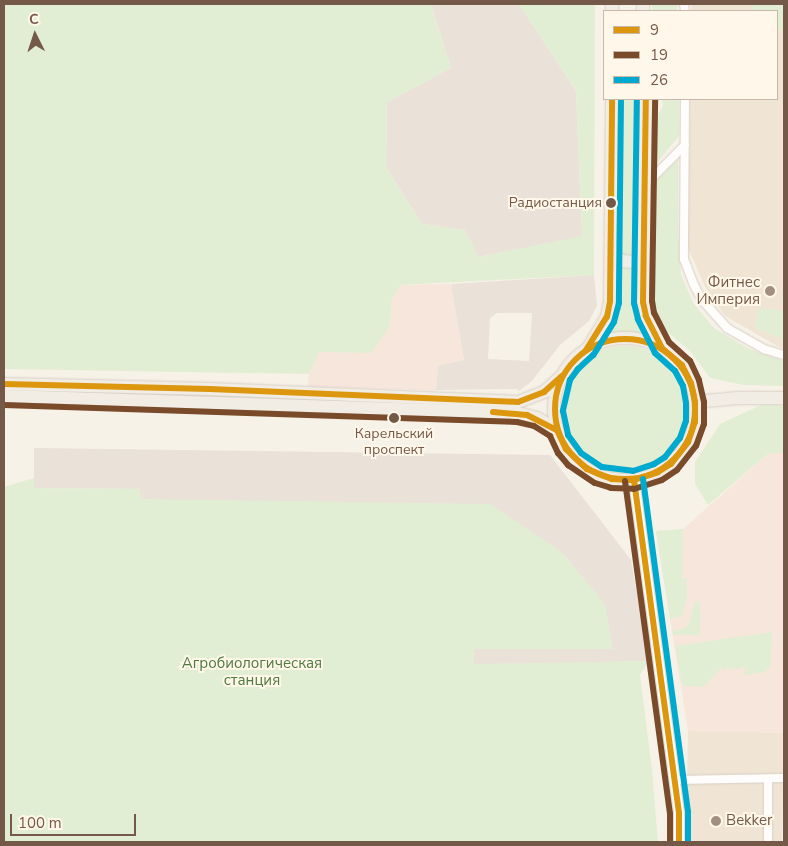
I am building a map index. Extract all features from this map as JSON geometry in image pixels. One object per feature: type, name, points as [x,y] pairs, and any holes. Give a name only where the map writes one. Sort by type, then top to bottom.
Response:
[{"type":"main road","points":[[4,384],[210,389],[518,402],[544,392],[586,350],[607,318],[611,251],[612,100]]},
{"type":"main road","points":[[646,100],[643,302],[646,316],[662,348]]},
{"type":"main road","points":[[611,251],[621,261],[628,262],[634,262],[644,253]]},
{"type":"main road","points":[[562,376],[555,399],[557,430],[566,449],[587,470],[612,479],[634,480],[658,472],[670,464],[688,442],[695,422],[695,402],[691,383],[682,365],[662,348],[646,342],[627,340],[607,341],[586,350]]},
{"type":"main road","points":[[210,389],[210,402]]},
{"type":"main road","points":[[4,396],[518,413],[537,418],[557,430]]},
{"type":"main road","points":[[695,402],[738,398],[784,398]]},
{"type":"street","points":[[685,100],[684,259],[702,300],[727,328],[764,349],[784,355]]},
{"type":"street","points":[[646,184],[685,145]]},
{"type":"street","points":[[634,480],[675,780],[679,813],[679,842]]},
{"type":"street","points":[[768,778],[768,842]]},
{"type":"street","points":[[675,780],[784,778]]},
{"type":"shaded area","points":[[431,4],[519,4],[576,91],[582,237],[478,257],[465,230],[422,224],[386,167],[387,102],[451,68]]},
{"type":"shaded area","points":[[692,4],[784,4],[784,348],[779,347],[725,316],[705,287],[688,248],[690,100],[778,100],[778,10],[691,10]]},
{"type":"shaded area","points":[[594,275],[597,306],[589,321],[560,345],[532,381],[519,391],[517,389],[436,390],[438,366],[464,360],[451,284]],"holes":[[[497,313],[532,313],[529,361],[488,359],[490,318]]]},
{"type":"shaded area","points":[[451,284],[464,361],[438,367],[436,390],[308,387],[309,372],[319,352],[390,326],[392,299],[401,285]]},
{"type":"shaded area","points":[[34,448],[550,455],[631,560],[649,661],[473,665],[474,649],[613,649],[140,499],[140,489],[34,488]]},
{"type":"shaded area","points":[[769,453],[784,453],[784,733],[688,731],[656,531],[683,529]]},
{"type":"shaded area","points":[[688,731],[784,733],[782,842],[686,842]]},
{"type":"green space","points":[[4,4],[431,4],[451,68],[387,102],[386,167],[422,224],[465,230],[479,257],[582,236],[576,91],[519,4],[595,4],[594,275],[401,285],[392,299],[390,326],[371,353],[319,352],[309,374],[4,369]]},
{"type":"green space","points":[[652,4],[677,4],[677,10],[652,10]]},
{"type":"green space","points":[[753,4],[784,4],[784,29],[778,29],[778,10],[753,10]]},
{"type":"green space","points":[[619,100],[639,100],[634,298],[636,316],[645,336],[625,332],[604,335],[613,318],[617,299]]},
{"type":"green space","points":[[662,100],[679,100],[679,136],[656,164],[655,119],[663,106]]},
{"type":"green space","points":[[678,159],[678,234],[681,275],[694,304],[714,328],[749,349],[784,361],[784,386],[743,385],[710,378],[690,351],[660,326],[652,309],[654,183]]},
{"type":"green space","points":[[759,308],[784,311],[784,339],[754,328]]},
{"type":"green space","points":[[625,346],[650,351],[670,365],[684,385],[689,410],[684,435],[670,455],[650,469],[625,474],[600,469],[580,455],[566,435],[561,410],[566,385],[580,365],[600,351]]},
{"type":"green space","points":[[761,405],[784,405],[784,453],[769,453],[708,505],[695,484],[695,462],[720,424]]},
{"type":"green space","name":"Агробиологическая станция","points":[[34,478],[34,488],[140,489],[141,499],[490,504],[562,552],[605,604],[613,649],[474,649],[473,664],[649,661],[640,675],[652,769],[658,842],[4,842],[4,487]]},
{"type":"green space","points":[[683,529],[682,578],[687,578],[687,600],[682,616],[670,619],[656,531]]},
{"type":"green space","points":[[695,601],[700,602],[700,635],[673,635],[672,631],[682,629],[689,624]]},
{"type":"green space","points":[[772,632],[771,665],[765,672],[742,675],[746,670],[742,666],[739,670],[735,667],[731,670],[727,667],[724,670],[721,668],[704,687],[682,684],[675,646]]},
{"type":"transit line","name":"9","points":[[586,350],[607,317],[610,301],[612,100]]},
{"type":"transit line","name":"26","points":[[621,100],[619,303],[614,322],[593,355],[578,369],[570,380],[563,411],[568,435],[581,453],[602,467],[633,471],[654,464],[665,457],[680,438],[686,421],[686,403],[683,386],[675,371],[655,353],[638,319],[634,303],[637,100]]},
{"type":"transit line","name":"9","points":[[557,430],[566,449],[587,469],[612,479],[634,480],[658,472],[671,464],[688,442],[695,422],[695,402],[691,383],[682,365],[662,348],[646,316],[643,302],[646,100]]},
{"type":"transit line","name":"19","points":[[4,405],[517,422],[534,426],[550,436],[558,453],[568,465],[595,483],[611,488],[634,489],[662,480],[677,470],[696,446],[704,424],[704,402],[699,380],[690,361],[669,342],[654,313],[652,301],[655,100]]},
{"type":"transit line","name":"9","points":[[625,339],[639,340],[652,344],[664,350],[675,359],[684,370],[690,382],[694,395],[695,409],[694,423],[690,436],[684,448],[675,459],[664,468],[652,474],[639,478],[625,479],[611,478],[598,474],[586,468],[575,459],[566,448],[560,436],[556,423],[555,409],[556,395],[560,382],[566,370],[575,359],[586,350],[598,344],[611,340],[625,339]]},
{"type":"transit line","name":"9","points":[[4,384],[210,389],[518,402],[544,392],[562,376]]},
{"type":"transit line","name":"9","points":[[493,412],[527,415],[557,430]]},
{"type":"transit line","name":"26","points":[[643,479],[688,812],[688,842]]},
{"type":"transit line","name":"9","points":[[634,480],[679,813],[679,842]]},
{"type":"transit line","name":"19","points":[[625,481],[670,814],[670,842]]},
{"type":"place","name":"Радиостанция","points":[[611,203]]},
{"type":"place","name":"Фитнес Империя","points":[[770,291]]},
{"type":"place","name":"Карельский проспект","points":[[394,418]]},
{"type":"place","name":"Bekker","points":[[716,821]]}]
